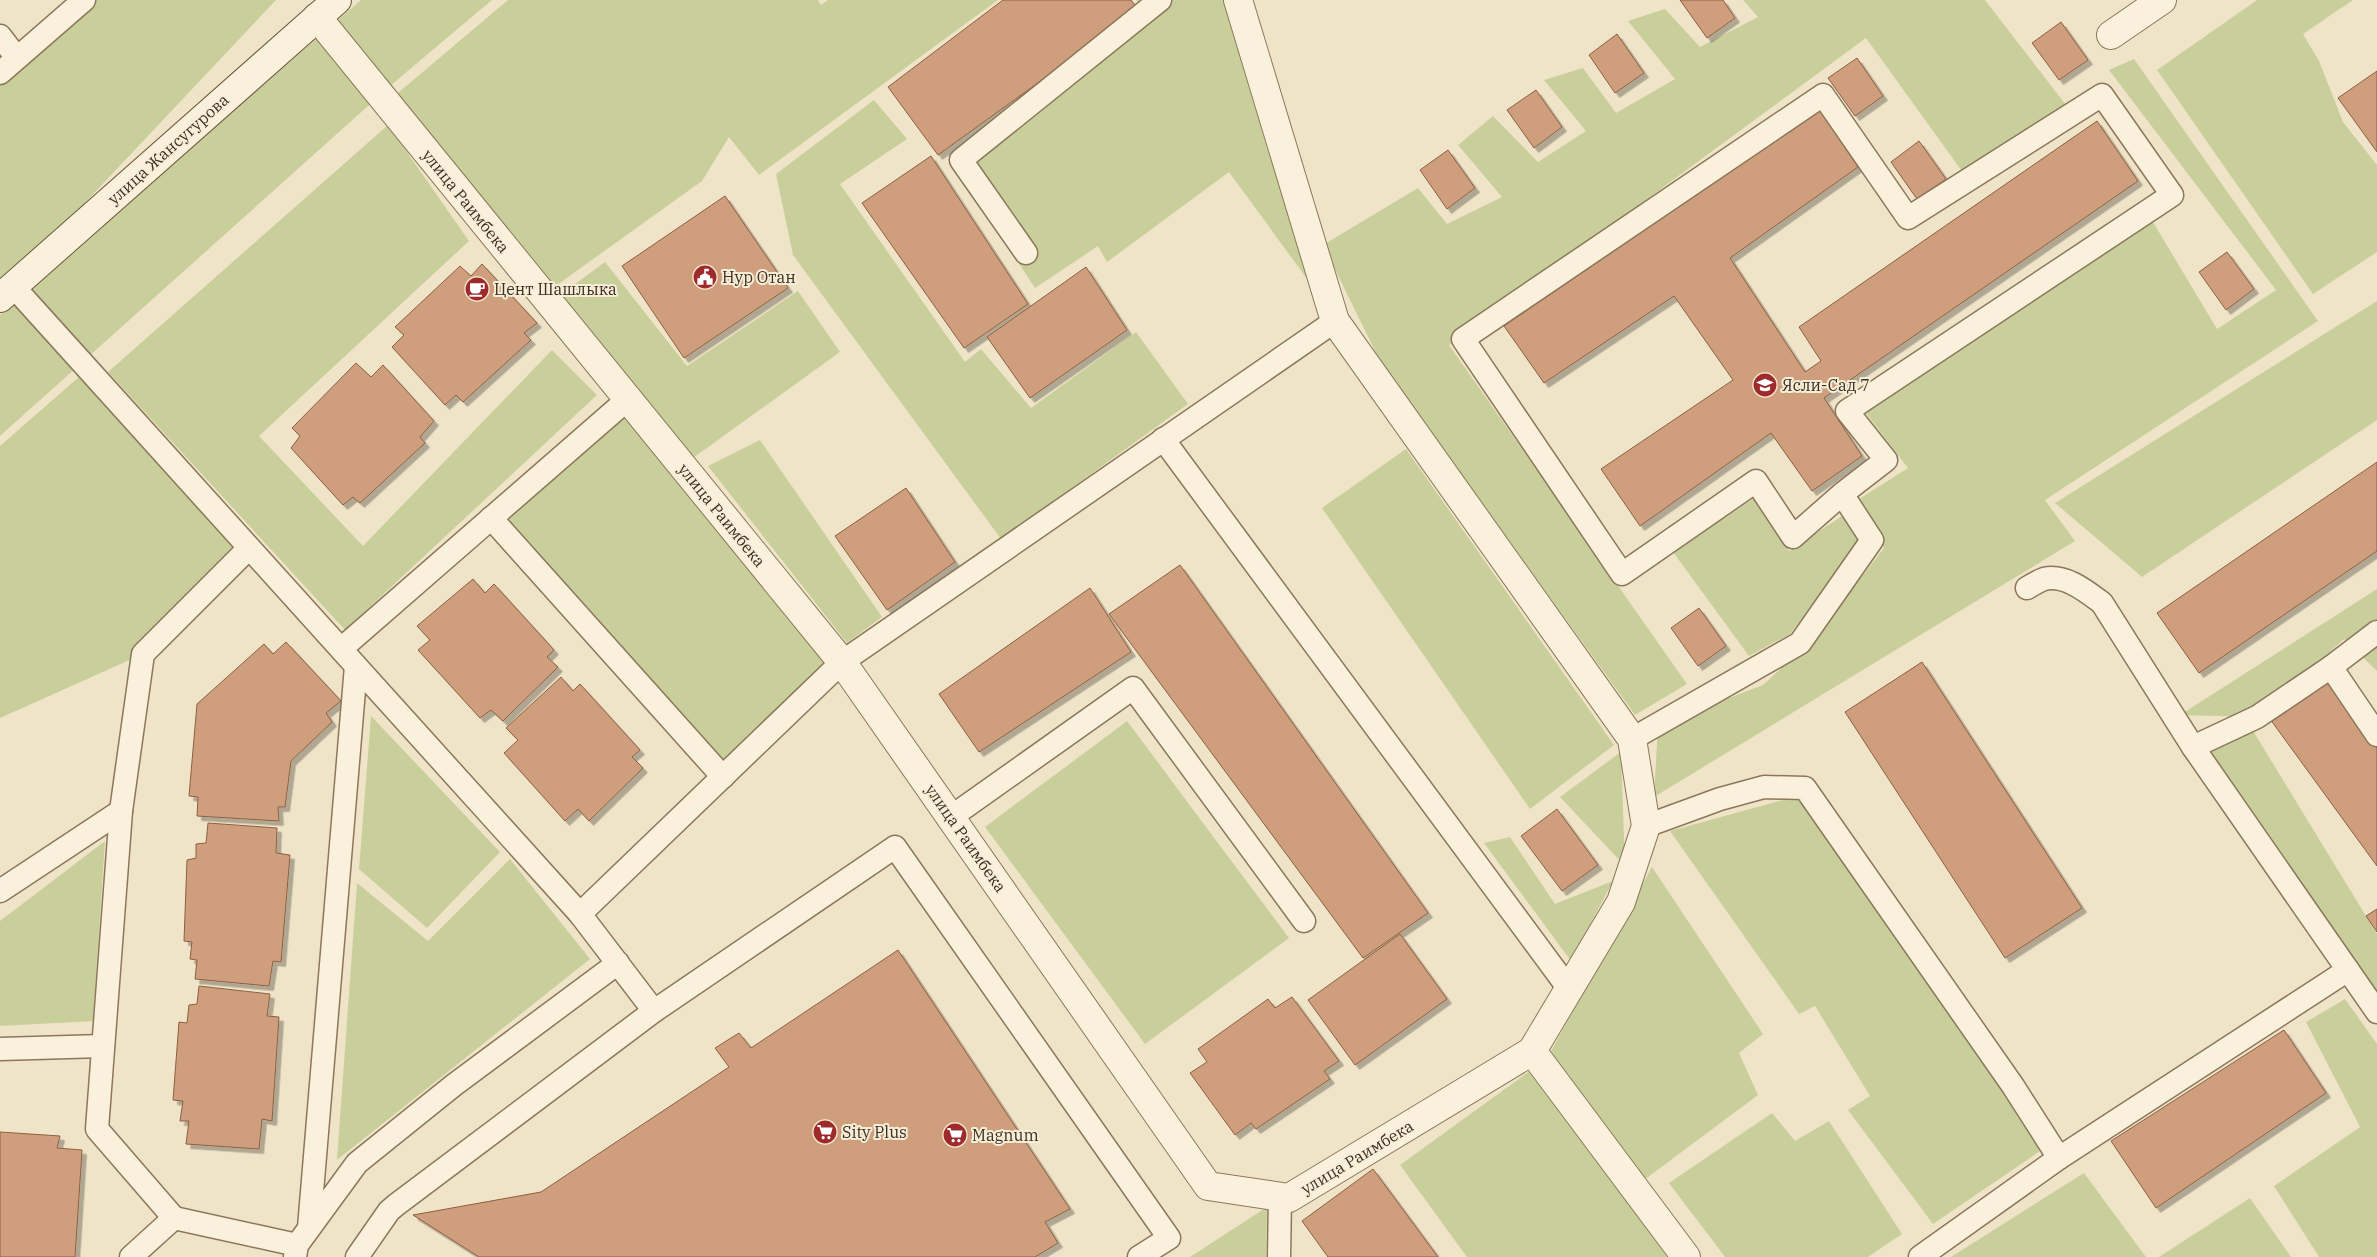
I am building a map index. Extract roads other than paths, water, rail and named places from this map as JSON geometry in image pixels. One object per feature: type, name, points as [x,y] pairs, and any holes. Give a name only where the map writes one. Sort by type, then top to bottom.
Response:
[{"type":"street","name":"улица Жансугурова","points":[[7,292],[337,0]]},
{"type":"street","points":[[1238,0],[1335,321],[1632,739],[1646,826],[1621,902],[1532,1051],[1686,1257]]},
{"type":"street","points":[[2111,35],[2162,0]]},
{"type":"street","name":"улица Раимбека","points":[[316,18],[842,662],[1208,1186],[1289,1198],[1532,1051]]},
{"type":"lane","points":[[0,73],[84,0]]},
{"type":"lane","points":[[1026,253],[962,160],[1160,0]]},
{"type":"lane","points":[[0,36],[17,58]]},
{"type":"lane","points":[[1823,95],[1908,218],[2102,95],[2172,195],[1846,410],[1886,460],[1842,494],[1793,537],[1756,481],[1622,574],[1463,339],[1823,95]]},
{"type":"lane","points":[[7,292],[249,548],[580,914],[654,1010]]},
{"type":"lane","points":[[580,914],[842,662],[1335,321]]},
{"type":"lane","points":[[341,649],[628,399]]},
{"type":"lane","points":[[1163,440],[1569,989]]},
{"type":"lane","points":[[1632,739],[1800,643],[1872,540],[1842,494]]},
{"type":"lane","points":[[491,518],[723,777]]},
{"type":"lane","points":[[249,548],[143,654],[121,811],[97,1129],[174,1218],[300,1243]]},
{"type":"lane","points":[[2027,588],[2044,579],[2061,579],[2085,590],[2102,603],[2194,746],[2377,1012]]},
{"type":"lane","points":[[2194,746],[2257,717],[2331,668],[2377,632]]},
{"type":"lane","points":[[300,1243],[356,666]]},
{"type":"lane","points":[[2331,668],[2377,735]]},
{"type":"lane","points":[[951,817],[1133,688],[1304,921]]},
{"type":"lane","points":[[1646,826],[1764,787],[1804,788],[2007,1078],[2059,1158]]},
{"type":"lane","points":[[0,891],[121,811]]},
{"type":"lane","points":[[357,1257],[389,1211],[396,1205],[654,1010],[894,847],[1169,1238],[1139,1257]]},
{"type":"lane","points":[[300,1243],[357,1162],[454,1085],[618,963]]},
{"type":"lane","points":[[1920,1257],[2059,1158],[2348,970]]},
{"type":"lane","points":[[0,1049],[103,1046]]},
{"type":"lane","points":[[1279,1257],[1280,1196]]},
{"type":"lane","points":[[131,1257],[174,1218]]},
{"type":"place","name":"Нур Отан","points":[[705,277]]},
{"type":"place","name":"Цент Шашлыка","points":[[477,289]]},
{"type":"place","name":"Ясли-Сад 7","points":[[1765,385]]},
{"type":"place","name":"Sity Plus","points":[[825,1132]]},
{"type":"place","name":"Magnum","points":[[955,1135]]}]
